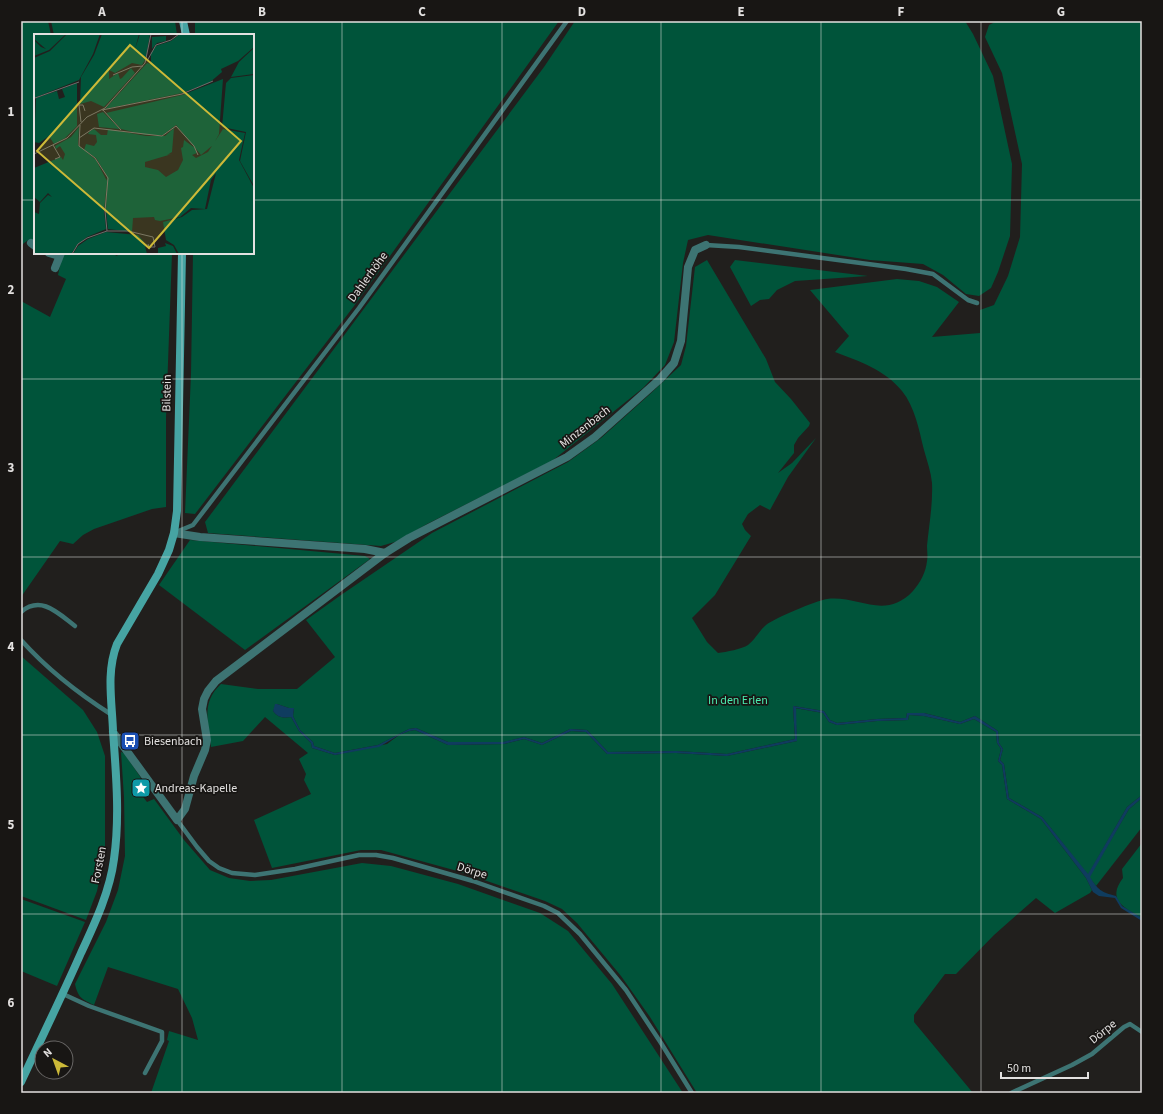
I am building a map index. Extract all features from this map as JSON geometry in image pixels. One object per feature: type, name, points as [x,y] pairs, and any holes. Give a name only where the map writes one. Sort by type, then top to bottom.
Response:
[{"type":"street","points":[[183,21],[186,34]]},
{"type":"street","name":"Minzenbach","points":[[385,553],[409,538],[566,457],[595,437],[660,379],[674,363],[681,341],[688,266],[695,250],[706,245]]},
{"type":"street","points":[[55,268],[60,254]]},
{"type":"street","name":"Bilstein","points":[[174,533],[177,511],[182,254]]},
{"type":"street","points":[[174,533],[200,537],[365,549],[385,553],[216,681],[208,690],[202,709],[207,740],[205,750],[194,776],[185,809],[177,820],[113,732],[110,686],[113,653],[158,574],[169,550],[174,533]]},
{"type":"street","name":"Forsten","points":[[21,1082],[63,994],[94,924],[109,882],[114,859],[116,830],[113,732]]},
{"type":"lane","name":"Dahlerhöhe","points":[[174,533],[193,525],[359,308],[567,21]]},
{"type":"lane","points":[[706,245],[739,247],[906,269],[933,274],[968,300],[977,303]]},
{"type":"lane","points":[[21,612],[34,605],[45,605],[75,626]]},
{"type":"lane","points":[[21,640],[42,662],[89,700],[112,716]]},
{"type":"lane","name":"Dörpe","points":[[177,820],[209,861],[232,873],[255,875],[295,869],[359,855],[376,855],[393,858],[473,881],[544,906],[558,913],[580,934],[626,990],[692,1093]]},
{"type":"lane","points":[[63,994],[89,1006],[162,1032],[162,1041],[145,1073]]},
{"type":"lane","name":"Dörpe","points":[[1011,1093],[1072,1065],[1092,1054],[1124,1027],[1130,1024],[1142,1032]]},
{"type":"green space","points":[[21,21],[48,21],[51,34],[34,34],[34,240],[29,240],[21,246]]},
{"type":"green space","points":[[51,21],[175,21],[177,34],[54,34]]},
{"type":"green space","points":[[195,21],[559,21],[354,306],[195,514],[185,513],[191,374],[193,254],[254,254],[254,34],[195,34]]},
{"type":"green space","points":[[575,21],[965,21],[973,34],[993,76],[1012,164],[1010,236],[991,288],[979,296],[966,294],[943,275],[923,264],[870,260],[708,235],[688,240],[683,263],[674,342],[665,365],[643,388],[552,461],[427,524],[398,541],[381,546],[208,533],[205,522],[544,67]]},
{"type":"green space","name":"In den Erlen","points":[[997,21],[1142,21],[1142,795],[1127,807],[1088,875],[1042,817],[1009,798],[1004,764],[1000,760],[1003,749],[999,743],[998,731],[975,716],[960,722],[924,713],[907,713],[906,718],[837,723],[830,720],[824,711],[793,706],[795,739],[727,754],[676,751],[608,752],[587,730],[570,729],[542,743],[524,737],[504,742],[448,742],[416,728],[409,729],[378,745],[335,753],[314,746],[313,742],[300,730],[293,716],[294,708],[277,704],[273,711],[281,717],[291,717],[299,731],[311,743],[312,748],[335,755],[387,744],[399,735],[415,730],[448,745],[504,744],[524,739],[542,745],[571,731],[586,732],[607,754],[676,753],[727,756],[797,741],[795,708],[823,713],[829,722],[837,725],[908,720],[909,715],[924,716],[960,724],[974,719],[996,732],[997,743],[1001,749],[998,761],[1002,765],[1007,799],[1041,819],[1086,878],[1092,890],[1090,893],[1055,913],[1036,898],[994,935],[956,974],[945,974],[914,1015],[914,1022],[973,1093],[697,1093],[650,1017],[621,976],[577,923],[562,909],[545,901],[461,872],[381,850],[361,850],[272,868],[254,820],[311,794],[304,780],[306,774],[299,759],[308,753],[265,717],[243,741],[211,747],[207,713],[208,706],[215,691],[221,684],[258,689],[297,689],[335,657],[306,620],[432,533],[568,462],[601,438],[681,365],[686,346],[695,267],[707,260],[766,359],[775,382],[810,423],[794,445],[794,453],[778,473],[792,463],[816,438],[788,477],[770,510],[760,505],[748,514],[742,524],[751,536],[715,595],[692,618],[707,642],[718,653],[734,650],[748,645],[766,625],[795,610],[821,600],[850,600],[882,606],[903,600],[913,591],[922,577],[926,565],[932,491],[931,475],[916,419],[910,404],[902,391],[888,377],[871,367],[835,352],[849,336],[810,290],[897,279],[919,281],[937,287],[959,302],[932,337],[980,333],[980,310],[994,305],[1008,276],[1020,237],[1022,164],[1002,73],[985,37],[989,25]]},
{"type":"green space","points":[[64,254],[113,254],[117,256],[118,254],[172,254],[166,418],[166,507],[152,509],[94,529],[83,535],[73,544],[60,541],[21,597],[21,301],[50,317],[66,279],[58,275],[61,261]]},
{"type":"green space","points":[[735,260],[868,276],[795,281],[777,290],[769,299],[760,300],[751,306],[730,267]]},
{"type":"green space","points":[[190,540],[365,556],[370,559],[245,650],[159,585]]},
{"type":"green space","points":[[21,656],[83,710],[97,732],[105,756],[105,853],[97,891],[86,920],[21,896]]},
{"type":"green space","points":[[121,752],[124,753],[141,778],[139,780],[141,786],[137,789],[147,802],[154,799],[184,840],[210,870],[229,878],[250,881],[271,880],[362,863],[391,866],[458,884],[540,913],[568,931],[612,984],[683,1093],[151,1093],[169,1041],[167,1040],[169,1031],[198,1040],[192,1018],[178,989],[108,967],[94,1005],[81,998],[75,984],[106,922],[118,890],[125,856],[124,797]]},
{"type":"green space","points":[[1142,798],[1142,827],[1096,886],[1089,877],[1129,809]]},
{"type":"green space","points":[[1142,843],[1142,918],[1124,907],[1117,898],[1116,892],[1123,878],[1122,869]]},
{"type":"green space","points":[[21,899],[85,922],[57,986],[21,971]]},
{"type":"water","points":[[275,704],[294,708],[293,716],[300,730],[313,742],[314,746],[335,753],[378,745],[409,729],[416,728],[448,742],[503,742],[524,737],[542,743],[570,729],[587,730],[608,752],[676,751],[727,754],[795,739],[793,706],[824,711],[830,720],[837,723],[906,718],[907,713],[924,713],[960,722],[975,716],[998,731],[999,743],[1003,749],[1000,760],[1004,764],[1009,798],[1042,817],[1088,874],[1127,807],[1142,795],[1142,798],[1129,809],[1090,877],[1100,890],[1116,896],[1122,906],[1142,918],[1142,921],[1121,908],[1115,898],[1099,896],[1093,892],[1086,878],[1041,819],[1007,799],[1002,765],[998,761],[1001,749],[997,743],[996,732],[974,719],[960,724],[924,716],[909,715],[908,720],[837,725],[829,722],[823,713],[796,708],[797,741],[727,756],[676,753],[607,754],[586,732],[571,731],[542,745],[524,739],[504,744],[448,745],[415,730],[399,735],[379,747],[335,755],[312,748],[311,743],[299,731],[291,717],[281,717],[273,711]]},
{"type":"place","name":"Biesenbach","points":[[130,741]]},
{"type":"place","name":"Andreas-Kapelle","points":[[141,788]]}]
